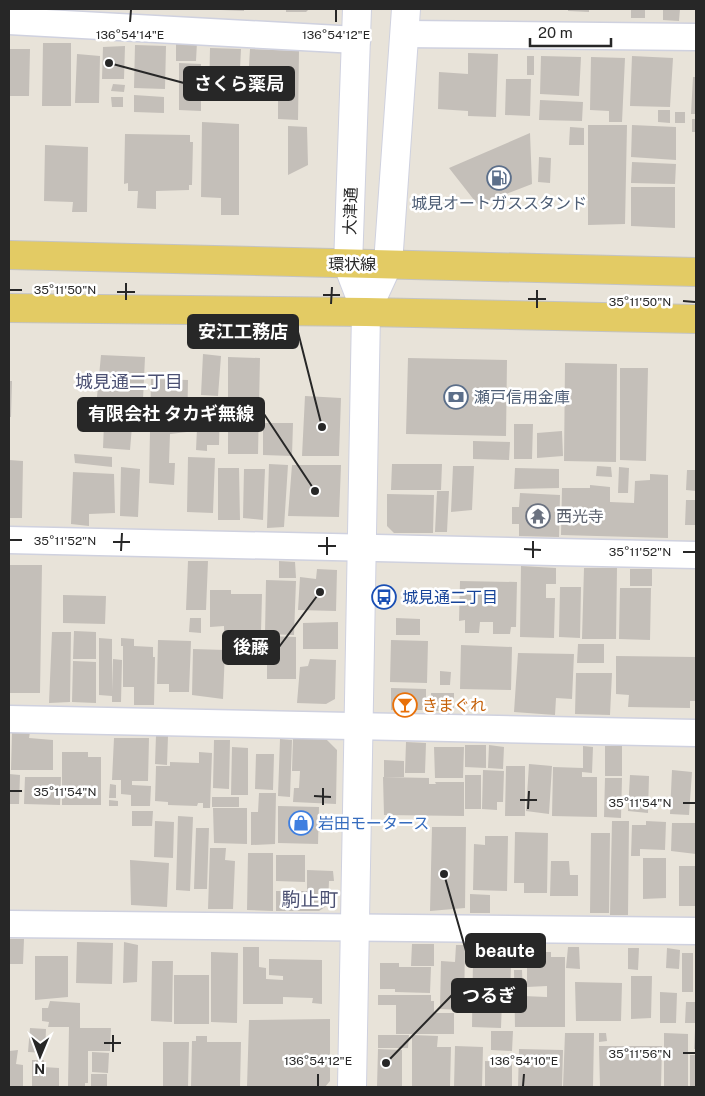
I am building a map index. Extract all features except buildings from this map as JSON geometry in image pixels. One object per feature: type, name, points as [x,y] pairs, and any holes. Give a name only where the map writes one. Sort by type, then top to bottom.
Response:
[{"type":"main road","name":"環状線","points":[[9,255],[348,265],[388,264],[696,272]]},
{"type":"main road","points":[[9,308],[366,312],[696,319]]},
{"type":"street","name":"大津通","points":[[358,9],[348,265],[366,312]]},
{"type":"street","points":[[9,21],[357,40]]},
{"type":"street","points":[[352,1087],[366,312],[388,264],[405,22],[696,37]]},
{"type":"street","points":[[9,540],[696,555]]},
{"type":"street","points":[[9,719],[696,733]]},
{"type":"street","points":[[9,924],[696,931]]},
{"type":"place","name":"さくら薬局","points":[[109,63]]},
{"type":"place","name":"城見オートガススタンド","points":[[499,178]]},
{"type":"place","name":"瀬戸信用金庫","points":[[456,397]]},
{"type":"place","name":"安江工務店","points":[[322,427]]},
{"type":"place","name":"有限会社 タカギ無線","points":[[315,491]]},
{"type":"place","name":"西光寺","points":[[538,516]]},
{"type":"place","name":"後藤","points":[[320,592]]},
{"type":"place","name":"城見通二丁目","points":[[384,597]]},
{"type":"place","name":"きまぐれ","points":[[405,705]]},
{"type":"place","name":"岩田モータース","points":[[301,823]]},
{"type":"place","name":"beaute","points":[[444,874]]},
{"type":"place","name":"つるぎ","points":[[386,1063]]},
{"type":"district","name":"城見通二丁目","points":[[129,382]]},
{"type":"district","name":"駒止町","points":[[310,899]]}]
